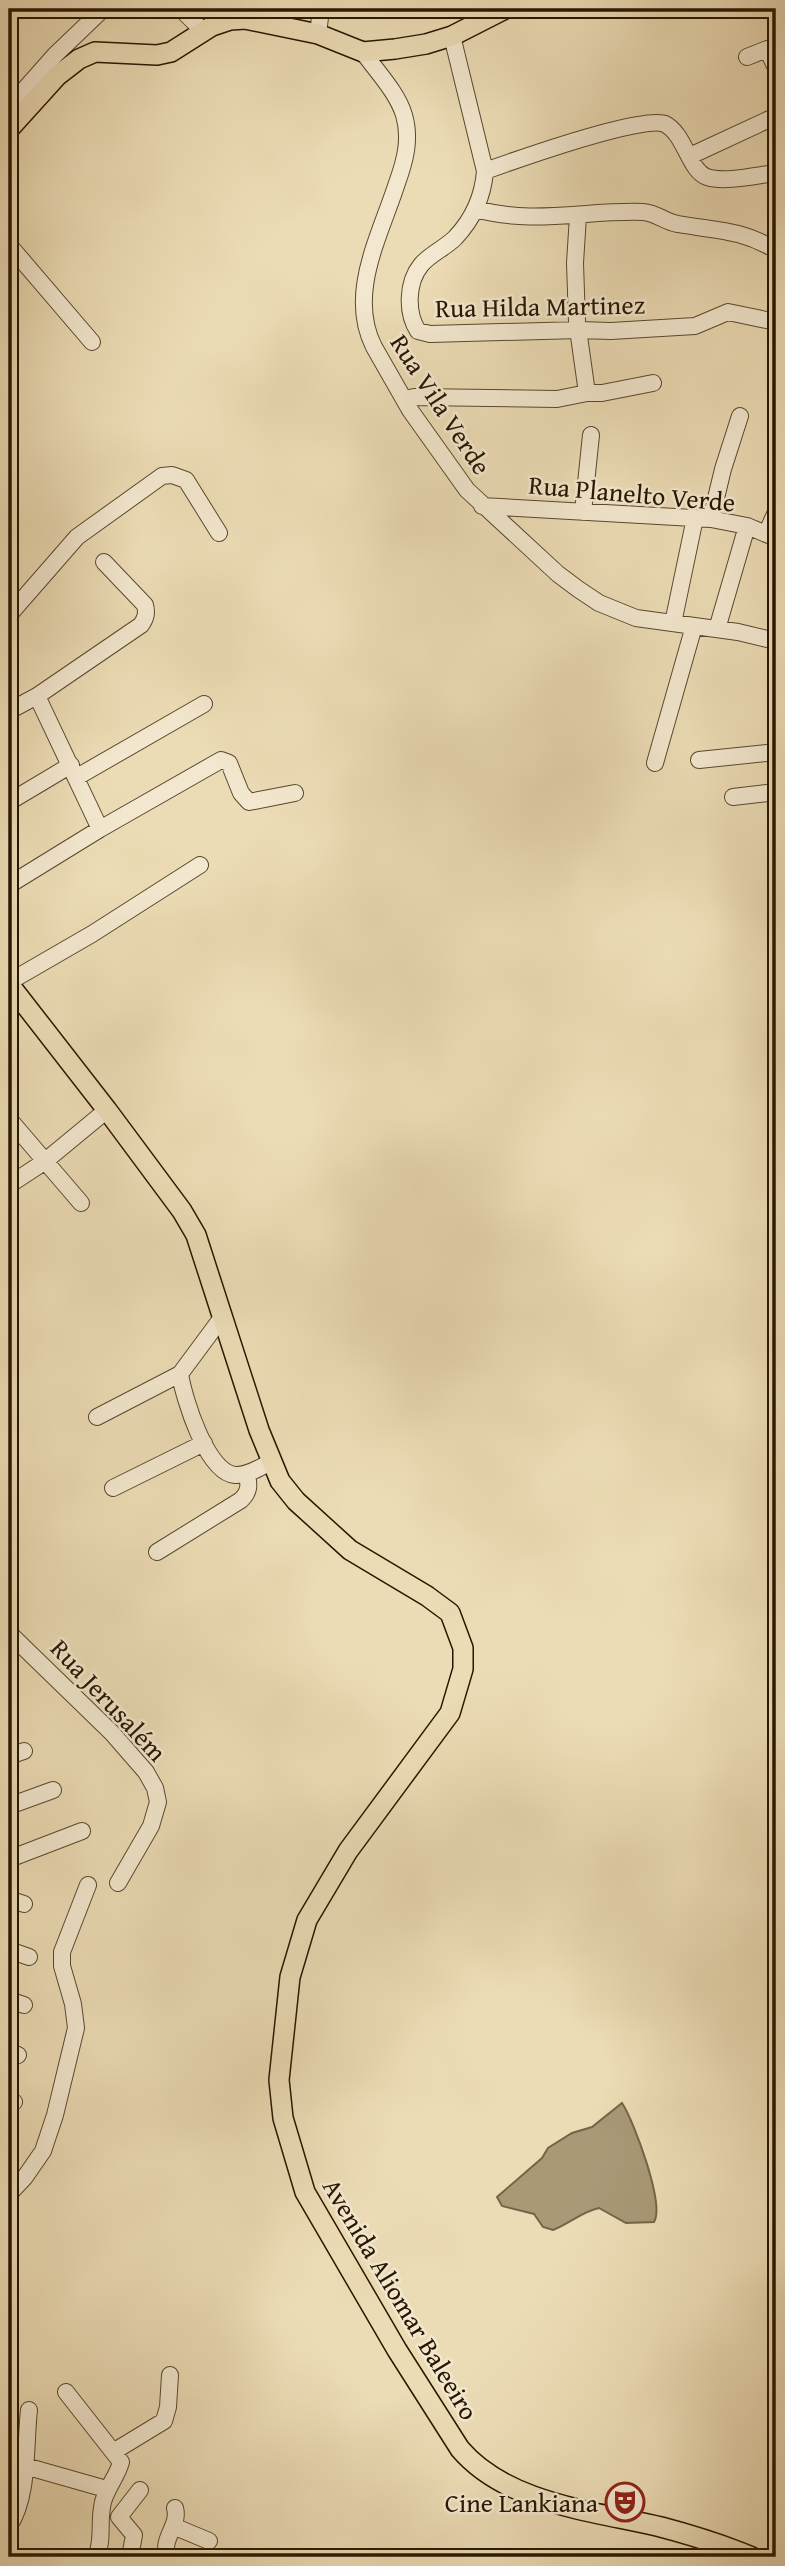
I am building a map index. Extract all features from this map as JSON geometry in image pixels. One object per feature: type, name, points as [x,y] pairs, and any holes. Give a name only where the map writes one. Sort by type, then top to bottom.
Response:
[{"type":"main road","points":[[9,129],[57,76],[86,55],[95,52],[157,55],[176,50],[230,15],[318,34],[363,52],[426,44],[452,36],[505,9]]},
{"type":"main road","name":"Avenida Aliomar Baleeiro","points":[[9,983],[190,1223],[200,1245],[271,1462],[280,1481],[296,1501],[341,1543],[450,1613],[463,1648],[463,1669],[450,1713],[348,1851],[307,1920],[300,1938],[290,1978],[279,2080],[283,2118],[302,2186],[397,2350],[470,2462],[503,2481],[551,2501],[665,2529],[715,2552],[752,2557]]},
{"type":"street","points":[[9,107],[55,55],[103,9]]},
{"type":"street","points":[[181,9],[202,31]]},
{"type":"street","points":[[318,34],[321,9]]},
{"type":"street","name":"Rua Hilda Martinez","points":[[452,36],[485,171],[482,196],[475,209],[454,239],[422,263],[416,271],[410,295],[411,317],[418,331],[430,334],[611,331],[695,326],[728,313],[776,322]]},
{"type":"street","points":[[747,57],[768,49],[776,68]]},
{"type":"street","name":"Rua Vila Verde","points":[[363,52],[399,102],[408,144],[363,285],[362,304],[366,331],[436,449],[467,491],[482,506],[558,574],[598,603],[636,618],[718,629],[776,641]]},
{"type":"street","points":[[690,156],[776,116]]},
{"type":"street","points":[[485,171],[573,140],[656,122],[671,129],[698,170],[707,177],[726,179],[776,173]]},
{"type":"street","points":[[475,209],[531,218],[651,213],[676,224],[755,238],[776,250]]},
{"type":"street","points":[[578,216],[575,262],[579,330],[587,393]]},
{"type":"street","points":[[9,245],[92,342]]},
{"type":"street","points":[[404,399],[557,399],[653,383]]},
{"type":"street","points":[[673,623],[703,518],[740,416]]},
{"type":"street","points":[[583,512],[591,435]]},
{"type":"street","points":[[9,615],[77,537],[162,476],[172,475],[186,480],[219,533]]},
{"type":"street","name":"Rua Planelto Verde","points":[[482,506],[703,518],[747,526],[771,536]]},
{"type":"street","points":[[771,536],[776,512]]},
{"type":"street","points":[[718,629],[747,526]]},
{"type":"street","points":[[9,711],[37,695],[144,621],[145,605],[104,562]]},
{"type":"street","points":[[655,762],[694,626]]},
{"type":"street","points":[[37,695],[100,829]]},
{"type":"street","points":[[9,802],[204,704]]},
{"type":"street","points":[[699,760],[776,752]]},
{"type":"street","points":[[9,885],[220,760],[229,763],[241,793],[249,802],[295,793]]},
{"type":"street","points":[[733,797],[776,792]]},
{"type":"street","points":[[9,983],[200,865]]},
{"type":"street","points":[[9,1185],[44,1163],[107,1110]]},
{"type":"street","points":[[9,1119],[81,1203]]},
{"type":"street","points":[[96,1417],[180,1374],[223,1316]]},
{"type":"street","points":[[180,1374],[204,1443],[214,1462],[222,1470],[236,1475],[247,1474],[271,1462]]},
{"type":"street","points":[[113,1488],[204,1443]]},
{"type":"street","points":[[157,1552],[242,1500],[248,1494],[247,1474]]},
{"type":"street","name":"Rua Jerusalém","points":[[9,1633],[112,1734],[146,1772],[155,1788],[158,1802],[151,1826],[118,1883]]},
{"type":"street","points":[[9,1806],[53,1790]]},
{"type":"street","points":[[9,1859],[82,1831]]},
{"type":"street","points":[[9,2194],[43,2151],[58,2105],[76,2028],[73,2004],[62,1966],[62,1952],[88,1885]]},
{"type":"street","points":[[9,1950],[30,1957]]},
{"type":"street","points":[[113,2452],[164,2421],[168,2407],[170,2375]]},
{"type":"street","points":[[66,2392],[121,2462],[118,2472],[106,2489],[99,2518],[101,2542],[96,2557]]},
{"type":"street","points":[[9,2526],[16,2514],[25,2466],[29,2410]]},
{"type":"street","points":[[25,2466],[106,2489]]},
{"type":"street","points":[[130,2557],[134,2535],[119,2517],[140,2490]]},
{"type":"street","points":[[168,2557],[166,2543],[176,2518],[175,2508]]},
{"type":"street","points":[[173,2526],[209,2541]]},
{"type":"shaded area","points":[[622,2103],[634,2127],[652,2182],[656,2213],[654,2222],[626,2223],[599,2208],[553,2230],[543,2227],[534,2214],[502,2206],[497,2197],[542,2158],[548,2148],[572,2133],[592,2127]]},
{"type":"place","name":"Cine Lankiana","points":[[625,2502]]}]
